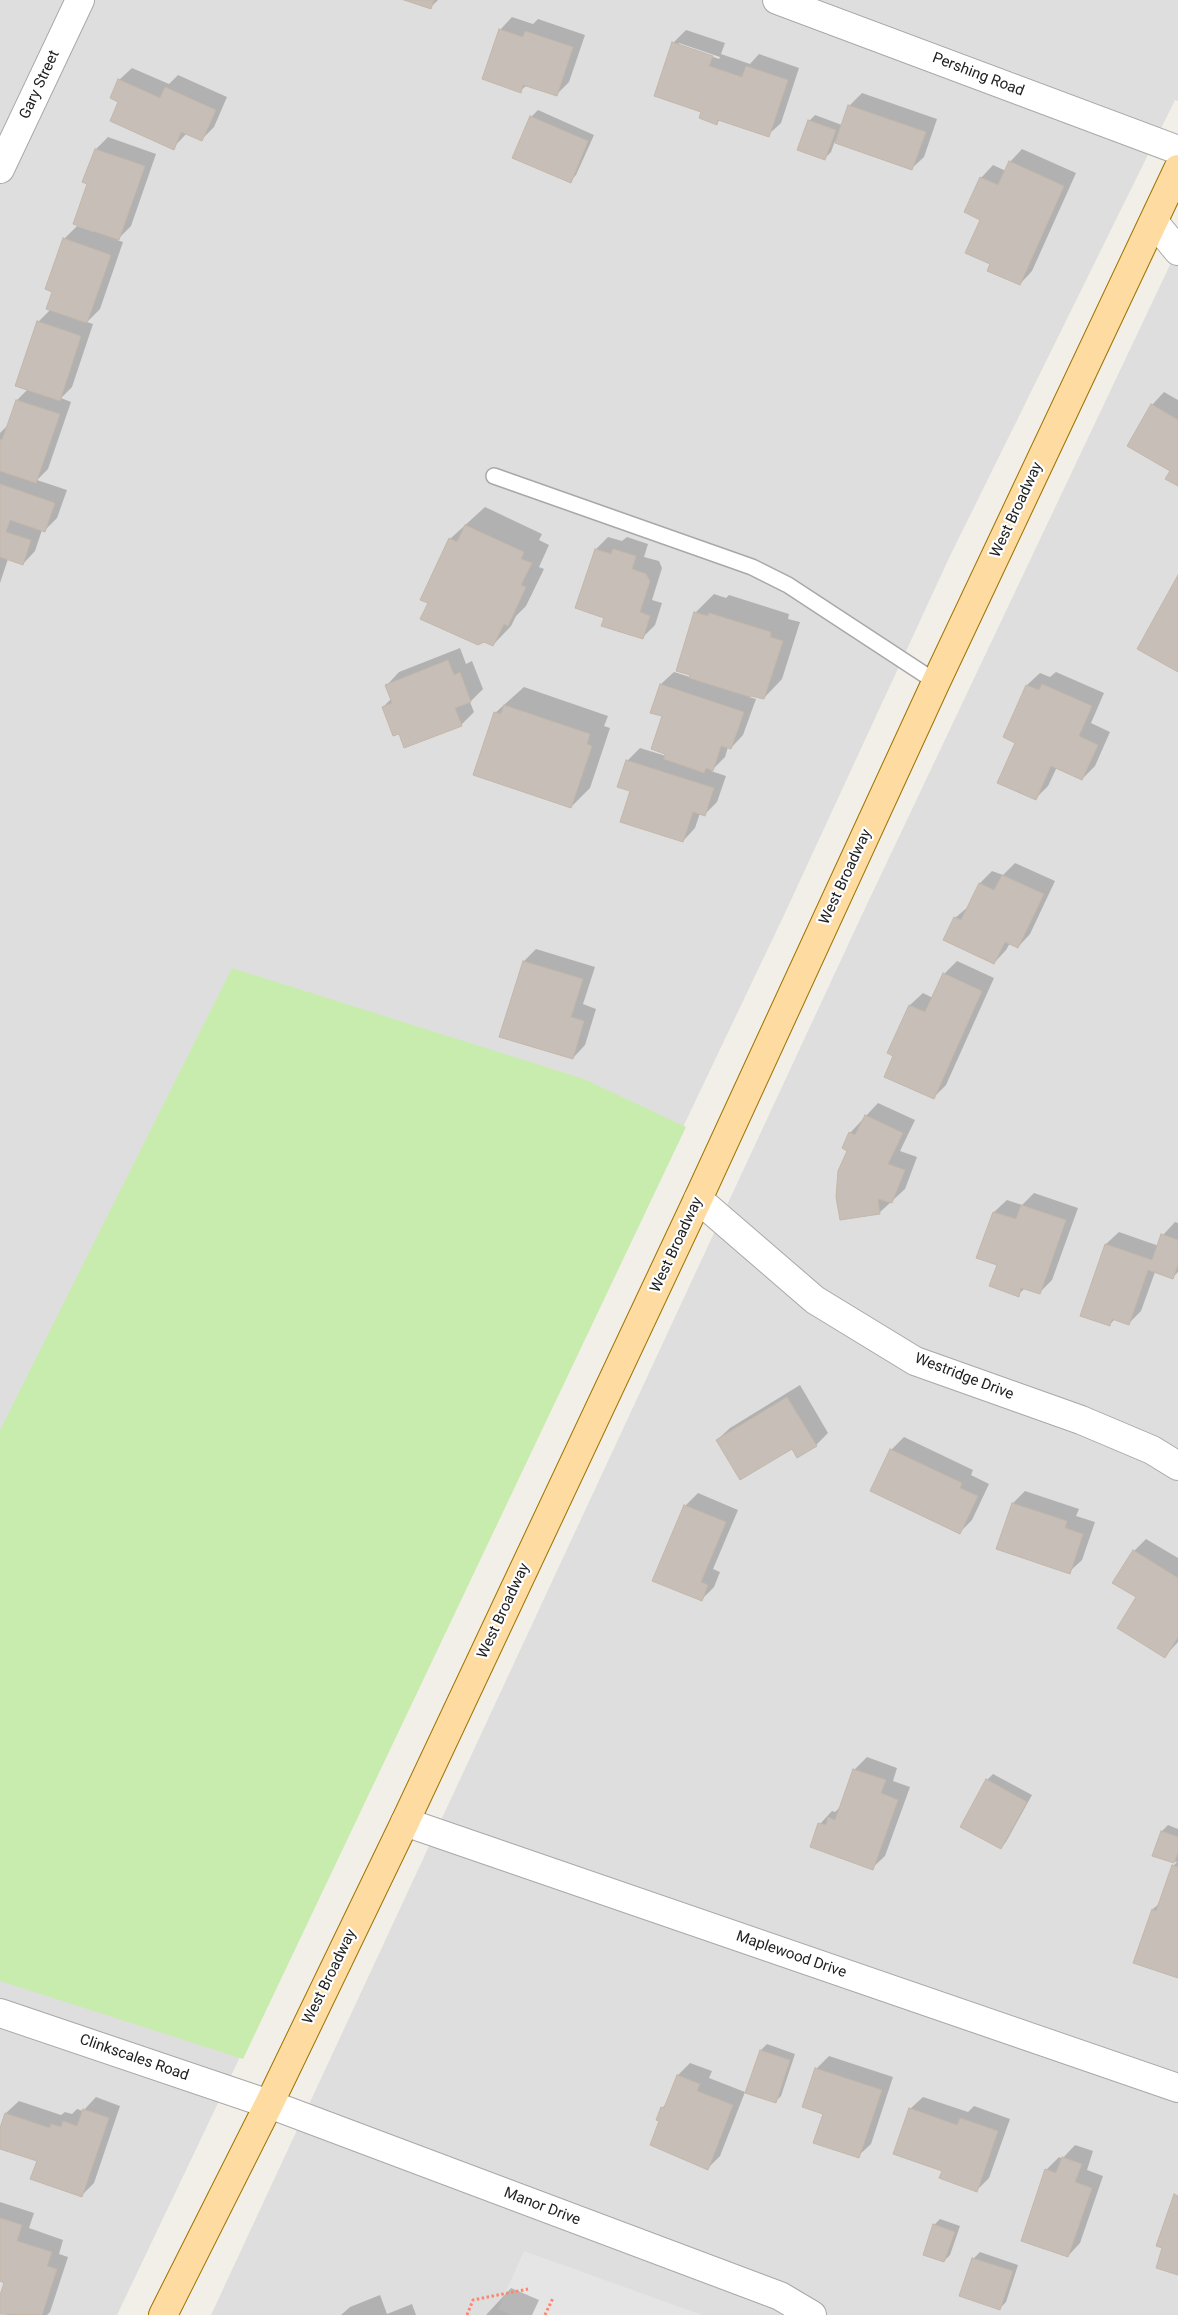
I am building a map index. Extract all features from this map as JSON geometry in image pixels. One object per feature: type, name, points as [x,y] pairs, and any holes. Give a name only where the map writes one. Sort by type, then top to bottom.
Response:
[{"type":"main road","name":"West Broadway","points":[[163,2315],[269,2104],[405,1822],[698,1199],[936,682],[1178,169]]},
{"type":"street","name":"Gary Street","points":[[0,169],[80,0]]},
{"type":"street","name":"Pershing Road","points":[[785,1],[1178,150]]},
{"type":"street","points":[[1154,222],[1178,252]]},
{"type":"street","name":"Westridge Drive","points":[[698,1199],[815,1300],[916,1361],[1081,1420],[1152,1450],[1178,1466]]},
{"type":"street","name":"Maplewood Drive","points":[[405,1822],[1178,2088]]},
{"type":"street","name":"Clinkscales Road","points":[[0,2012],[269,2104]]},
{"type":"street","name":"Manor Drive","points":[[269,2104],[780,2296],[812,2315]]},
{"type":"lane","points":[[494,476],[752,567],[788,585],[936,682]]},
{"type":"path","points":[[467,2315],[473,2300],[528,2289]]},
{"type":"path","points":[[545,2315],[553,2298]]},
{"type":"shaded area","points":[[0,0],[1178,0],[1178,101],[1175,100],[950,556],[785,913],[117,2315],[0,2315]]},
{"type":"shaded area","points":[[1178,248],[1178,2315],[211,2315],[860,919]]},
{"type":"shaded area","points":[[524,2251],[702,2315],[511,2315],[498,2309]]},
{"type":"green space","points":[[232,968],[584,1079],[686,1127],[243,2059],[0,1981],[0,1430]]},
{"type":"building","points":[[404,0],[434,0],[431,9]]},
{"type":"building","points":[[499,29],[523,37],[525,31],[573,47],[557,96],[523,85],[521,93],[482,79]]},
{"type":"building","points":[[672,42],[713,56],[709,66],[742,77],[746,66],[788,80],[769,137],[718,120],[717,125],[699,118],[701,112],[654,96]]},
{"type":"building","points":[[118,79],[160,98],[165,87],[216,110],[202,141],[181,132],[174,150],[110,121],[118,102],[110,98]]},
{"type":"building","points":[[848,105],[926,132],[912,170],[835,143]]},
{"type":"building","points":[[530,116],[588,141],[571,183],[512,158]]},
{"type":"building","points":[[808,120],[836,130],[825,160],[797,150]]},
{"type":"building","points":[[95,149],[145,166],[119,240],[73,224],[87,184],[82,182]]},
{"type":"building","points":[[1009,161],[1064,186],[1020,285],[987,271],[990,264],[965,253],[980,220],[964,212],[980,177],[998,185]]},
{"type":"building","points":[[63,238],[111,255],[87,323],[46,309],[52,292],[45,289]]},
{"type":"building","points":[[37,321],[81,336],[60,401],[15,386]]},
{"type":"building","points":[[16,400],[60,414],[36,483],[0,471],[0,439],[2,440]]},
{"type":"building","points":[[1151,404],[1178,420],[1178,486],[1165,479],[1170,471],[1127,446]]},
{"type":"building","points":[[0,484],[55,503],[45,532],[10,520],[6,532],[31,540],[23,565],[0,557]]},
{"type":"building","points":[[465,525],[524,552],[521,559],[532,563],[521,585],[526,587],[508,626],[504,624],[493,646],[484,642],[478,645],[420,619],[428,603],[420,600],[449,538],[457,542]]},
{"type":"building","points":[[595,549],[611,554],[613,549],[636,556],[632,569],[646,574],[650,581],[640,612],[650,616],[643,639],[601,626],[604,618],[575,608]]},
{"type":"building","points":[[1178,575],[1178,672],[1137,649]]},
{"type":"building","points":[[694,612],[708,616],[709,613],[771,632],[770,637],[783,641],[764,699],[750,697],[689,678],[690,675],[676,671]]},
{"type":"building","points":[[448,660],[454,675],[460,672],[471,702],[455,708],[462,726],[404,748],[399,734],[393,736],[382,707],[392,703],[385,685]]},
{"type":"building","points":[[660,684],[744,712],[731,749],[721,746],[713,771],[706,768],[704,773],[664,759],[665,754],[651,749],[662,716],[650,713]]},
{"type":"building","points":[[1042,684],[1092,706],[1079,736],[1098,745],[1082,780],[1051,766],[1036,800],[997,783],[1015,743],[1003,737],[1026,685],[1039,690]]},
{"type":"building","points":[[504,705],[590,734],[587,744],[592,746],[571,808],[473,775],[494,712],[501,714]]},
{"type":"building","points":[[626,760],[714,788],[705,816],[693,812],[683,842],[620,822],[630,791],[617,787]]},
{"type":"building","points":[[1002,875],[1044,894],[1018,948],[1005,942],[994,964],[943,940],[954,917],[961,920],[979,883],[994,890]]},
{"type":"building","points":[[523,961],[583,979],[571,1017],[584,1021],[573,1059],[499,1037]]},
{"type":"building","points":[[943,973],[982,991],[934,1099],[884,1077],[893,1056],[887,1053],[909,1005],[925,1012]]},
{"type":"building","points":[[865,1115],[903,1133],[888,1164],[905,1170],[892,1203],[878,1199],[880,1214],[840,1220],[836,1197],[838,1171],[847,1151],[842,1148],[849,1132],[855,1135]]},
{"type":"building","points":[[1021,1205],[1066,1220],[1040,1294],[1021,1288],[1019,1297],[989,1286],[997,1265],[976,1258],[993,1212],[1016,1219]]},
{"type":"building","points":[[1161,1234],[1178,1240],[1178,1264],[1173,1279],[1148,1270],[1129,1325],[1112,1319],[1110,1326],[1080,1316],[1105,1244],[1152,1260]]},
{"type":"building","points":[[787,1397],[817,1446],[797,1458],[792,1449],[740,1480],[716,1440]]},
{"type":"building","points":[[890,1449],[962,1483],[960,1488],[978,1496],[960,1534],[870,1491]]},
{"type":"building","points":[[1012,1503],[1067,1521],[1065,1528],[1083,1534],[1070,1574],[996,1549]]},
{"type":"building","points":[[684,1505],[726,1522],[701,1582],[708,1585],[702,1601],[652,1581]]},
{"type":"building","points":[[1133,1550],[1178,1578],[1178,1637],[1165,1658],[1117,1628],[1136,1597],[1112,1583]]},
{"type":"building","points":[[853,1769],[886,1780],[881,1793],[898,1800],[873,1870],[810,1847],[818,1823],[826,1825],[828,1817],[835,1820]]},
{"type":"building","points":[[986,1779],[1027,1802],[1001,1849],[960,1827]]},
{"type":"building","points":[[1161,1831],[1178,1837],[1178,1852],[1174,1863],[1152,1856]]},
{"type":"building","points":[[1172,1865],[1178,1867],[1178,1978],[1133,1963],[1152,1909],[1156,1911]]},
{"type":"building","points":[[760,2050],[790,2060],[776,2103],[745,2093]]},
{"type":"building","points":[[815,2068],[882,2090],[859,2158],[813,2143],[823,2114],[802,2107]]},
{"type":"building","points":[[677,2075],[700,2084],[697,2091],[733,2105],[708,2170],[650,2145],[659,2121],[656,2120],[661,2107],[664,2108]]},
{"type":"building","points":[[909,2108],[957,2125],[960,2118],[998,2131],[977,2192],[939,2178],[942,2171],[893,2154]]},
{"type":"building","points":[[83,2109],[109,2118],[82,2197],[30,2179],[37,2161],[0,2149],[0,2128],[5,2113],[50,2128],[51,2124],[61,2127],[63,2121],[77,2126]]},
{"type":"building","points":[[1062,2157],[1082,2164],[1075,2182],[1092,2188],[1068,2257],[1021,2241],[1045,2169],[1056,2173]]},
{"type":"building","points":[[1174,2194],[1178,2196],[1178,2275],[1156,2268],[1162,2248],[1156,2246]]},
{"type":"building","points":[[0,2218],[22,2225],[17,2241],[52,2252],[47,2266],[57,2269],[42,2315],[0,2314],[0,2295],[4,2283],[0,2281]]},
{"type":"building","points":[[933,2224],[955,2232],[944,2262],[923,2255]]},
{"type":"building","points":[[972,2258],[1013,2271],[1000,2310],[959,2296]]}]
